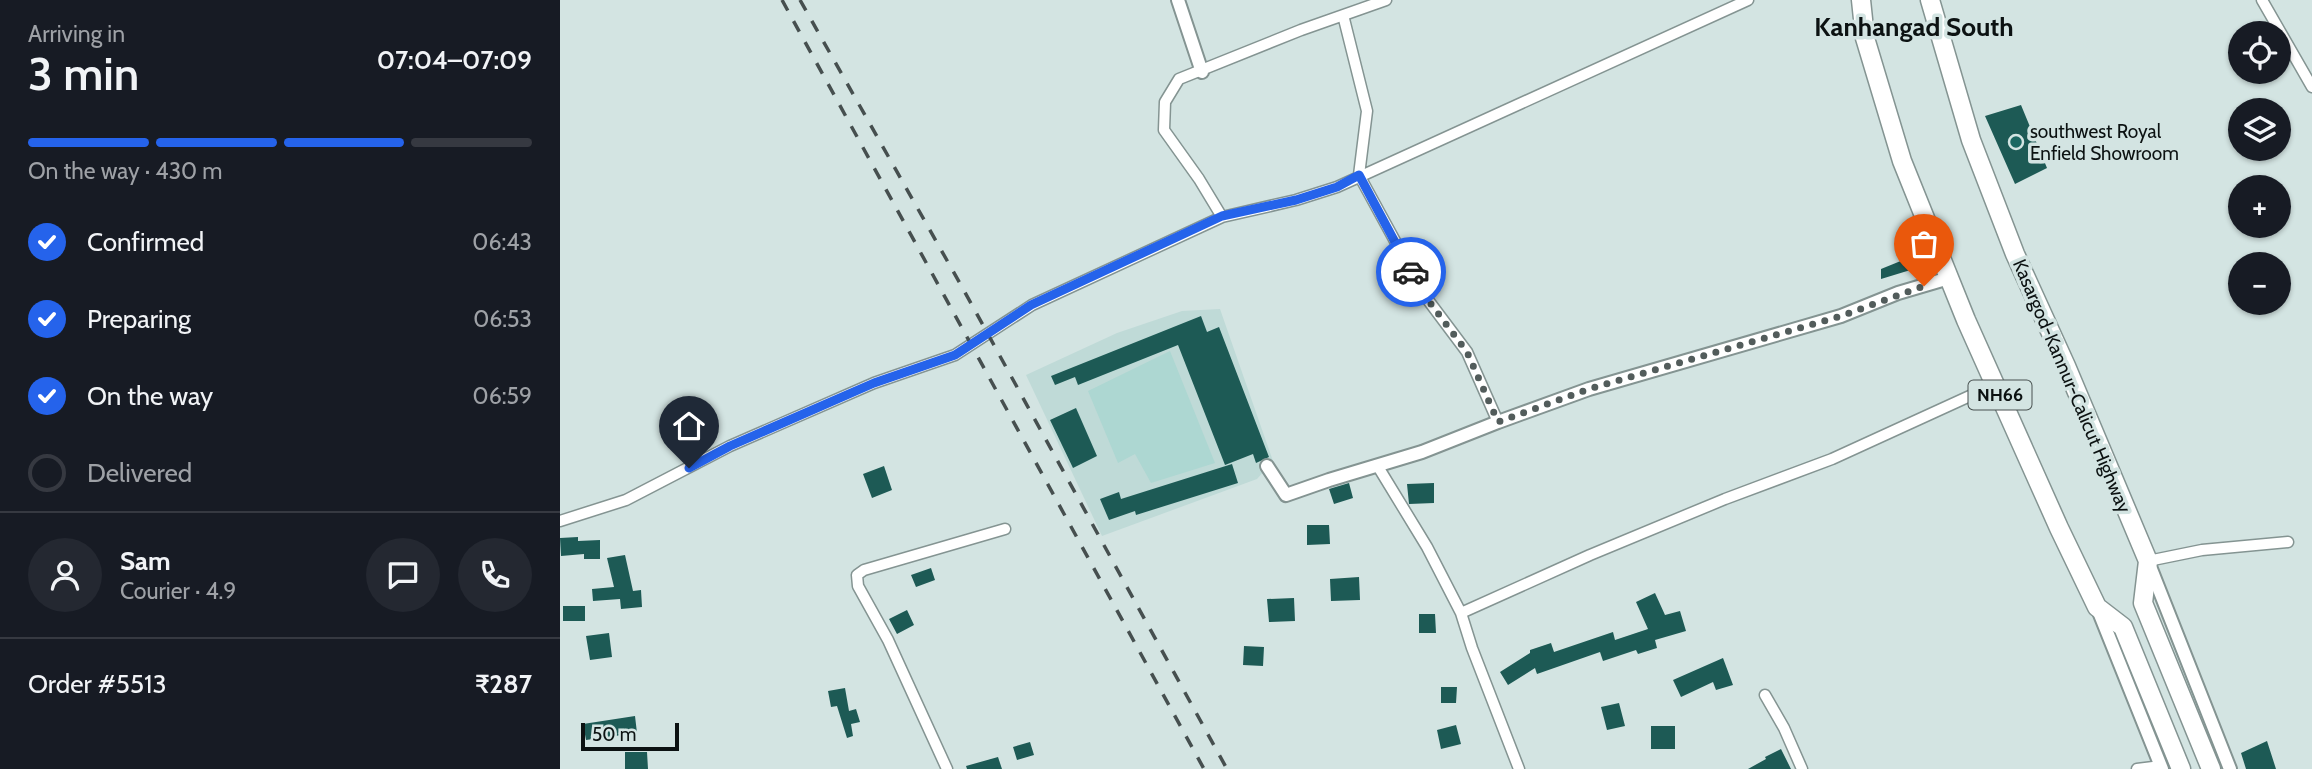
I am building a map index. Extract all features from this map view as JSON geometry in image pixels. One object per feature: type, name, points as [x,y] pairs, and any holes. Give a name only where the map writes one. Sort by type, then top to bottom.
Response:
[{"type":"highway","name":"NH66","points":[[1861,0],[1865,38],[1902,161],[1950,278],[1996,387],[2097,607],[2123,627],[2181,769]]},
{"type":"highway","name":"Kasargod-Kannur-Calicut Highway","points":[[1930,0],[1971,140],[2015,254],[2066,366],[2148,561],[2143,603],[2211,769]]},
{"type":"street","points":[[1178,0],[1202,72]]},
{"type":"street","points":[[1222,216],[1199,178],[1164,130],[1165,102],[1179,79],[1386,0]]},
{"type":"street","points":[[560,521],[626,500],[741,441],[874,383],[955,355],[1031,305],[1222,216],[1296,200],[1337,187],[1748,0]]},
{"type":"street","points":[[2262,0],[2312,87]]},
{"type":"street","points":[[1343,15],[1367,111],[1359,175],[1425,296],[1467,352],[1498,422]]},
{"type":"street","points":[[1267,466],[1286,495],[1422,452],[1589,389],[1841,316],[1898,293],[1950,278]]},
{"type":"street","points":[[1461,613],[1590,555],[1725,499],[1832,459],[1972,394],[1996,387]]},
{"type":"street","points":[[1377,465],[1427,547],[1461,613],[1519,769]]},
{"type":"street","points":[[947,769],[887,640],[858,586],[857,575],[863,570],[1005,529]]},
{"type":"street","points":[[2230,769],[2148,561],[2202,550],[2288,542]]},
{"type":"street","points":[[2097,607],[2162,767],[2137,769]]},
{"type":"street","points":[[1765,695],[1784,728],[1802,769]]},
{"type":"shaded area","points":[[1220,309],[1273,461],[1257,479],[1102,536],[1026,375],[1117,333],[1182,311]]},
{"type":"shaded area","points":[[1170,351],[1215,463],[1151,483],[1135,454],[1118,463],[1088,391]]},
{"type":"building","name":"southwest Royal Enfield Showroom","points":[[2021,105],[2047,168],[2015,184],[1985,116]]},
{"type":"building","points":[[1913,256],[1917,268],[1881,279],[1881,269]]},
{"type":"building","points":[[1201,316],[1207,332],[1219,327],[1269,457],[1256,463],[1253,454],[1225,465],[1178,345],[1078,385],[1075,377],[1055,385],[1051,376]]},
{"type":"building","points":[[1076,408],[1097,456],[1073,468],[1050,420]]},
{"type":"building","points":[[1232,464],[1238,483],[1136,515],[1135,511],[1109,520],[1100,499],[1119,492],[1121,499]]},
{"type":"building","points":[[884,466],[892,490],[872,498],[863,474]]},
{"type":"building","points":[[1349,483],[1353,498],[1334,504],[1329,489]]},
{"type":"building","points":[[1434,483],[1434,503],[1409,504],[1407,484]]},
{"type":"building","points":[[1307,525],[1329,525],[1330,544],[1307,545]]},
{"type":"building","points":[[578,537],[578,541],[600,540],[600,559],[584,559],[584,554],[561,556],[560,538]]},
{"type":"building","points":[[625,555],[633,591],[641,590],[642,607],[621,609],[620,599],[593,601],[592,589],[614,587],[607,558]]},
{"type":"building","points":[[931,568],[935,580],[916,587],[911,575]]},
{"type":"building","points":[[1359,577],[1360,600],[1331,601],[1330,579]]},
{"type":"building","points":[[1655,593],[1665,615],[1680,611],[1686,631],[1655,640],[1657,648],[1638,654],[1636,650],[1603,661],[1600,652],[1537,674],[1535,668],[1508,685],[1500,672],[1530,653],[1530,650],[1551,643],[1554,652],[1613,632],[1615,640],[1648,629],[1636,602]]},
{"type":"building","points":[[1294,598],[1295,621],[1269,622],[1267,599]]},
{"type":"building","points":[[563,606],[585,606],[585,621],[563,621]]},
{"type":"building","points":[[907,610],[914,625],[897,634],[889,619]]},
{"type":"building","points":[[1419,614],[1435,614],[1436,633],[1419,633]]},
{"type":"building","points":[[609,633],[612,657],[590,660],[586,636]]},
{"type":"building","points":[[1244,646],[1264,647],[1263,666],[1243,665]]},
{"type":"building","points":[[1723,658],[1733,685],[1716,690],[1713,682],[1681,697],[1673,680]]},
{"type":"building","points":[[1441,687],[1457,687],[1456,703],[1441,703]]},
{"type":"building","points":[[845,688],[849,711],[856,709],[860,722],[851,724],[853,736],[847,738],[837,706],[831,707],[828,691]]},
{"type":"building","points":[[1619,703],[1625,726],[1607,730],[1601,707]]},
{"type":"building","points":[[635,716],[637,733],[586,740],[583,724]]},
{"type":"building","points":[[1456,725],[1461,744],[1441,749],[1437,730]]},
{"type":"building","points":[[1651,726],[1675,726],[1675,749],[1651,749]]},
{"type":"building","points":[[2267,741],[2276,769],[2246,769],[2241,753]]},
{"type":"building","points":[[1030,742],[1034,755],[1017,760],[1013,747]]},
{"type":"building","points":[[1781,749],[1791,769],[1748,769],[1766,759],[1765,757]]},
{"type":"building","points":[[625,752],[647,752],[648,769],[625,769]]},
{"type":"building","points":[[998,757],[1002,769],[967,769],[966,766]]},
{"type":"railway","points":[[782,0],[1204,769]]},
{"type":"railway","points":[[800,0],[962,287],[1227,769]]},
{"type":"way so far","points":[[1411,272],[1425,296],[1467,352],[1498,422],[1589,389],[1841,316],[1898,293],[1924,286]]},
{"type":"place","name":"southwest Royal Enfield Showroom","points":[[2016,142]]},
{"type":"district","name":"Kanhangad South","points":[[1914,27]]},
{"type":"route","points":[[689,468],[730,446],[874,383],[955,355],[1031,305],[1222,216],[1296,200],[1337,187],[1359,175],[1411,272]]}]
